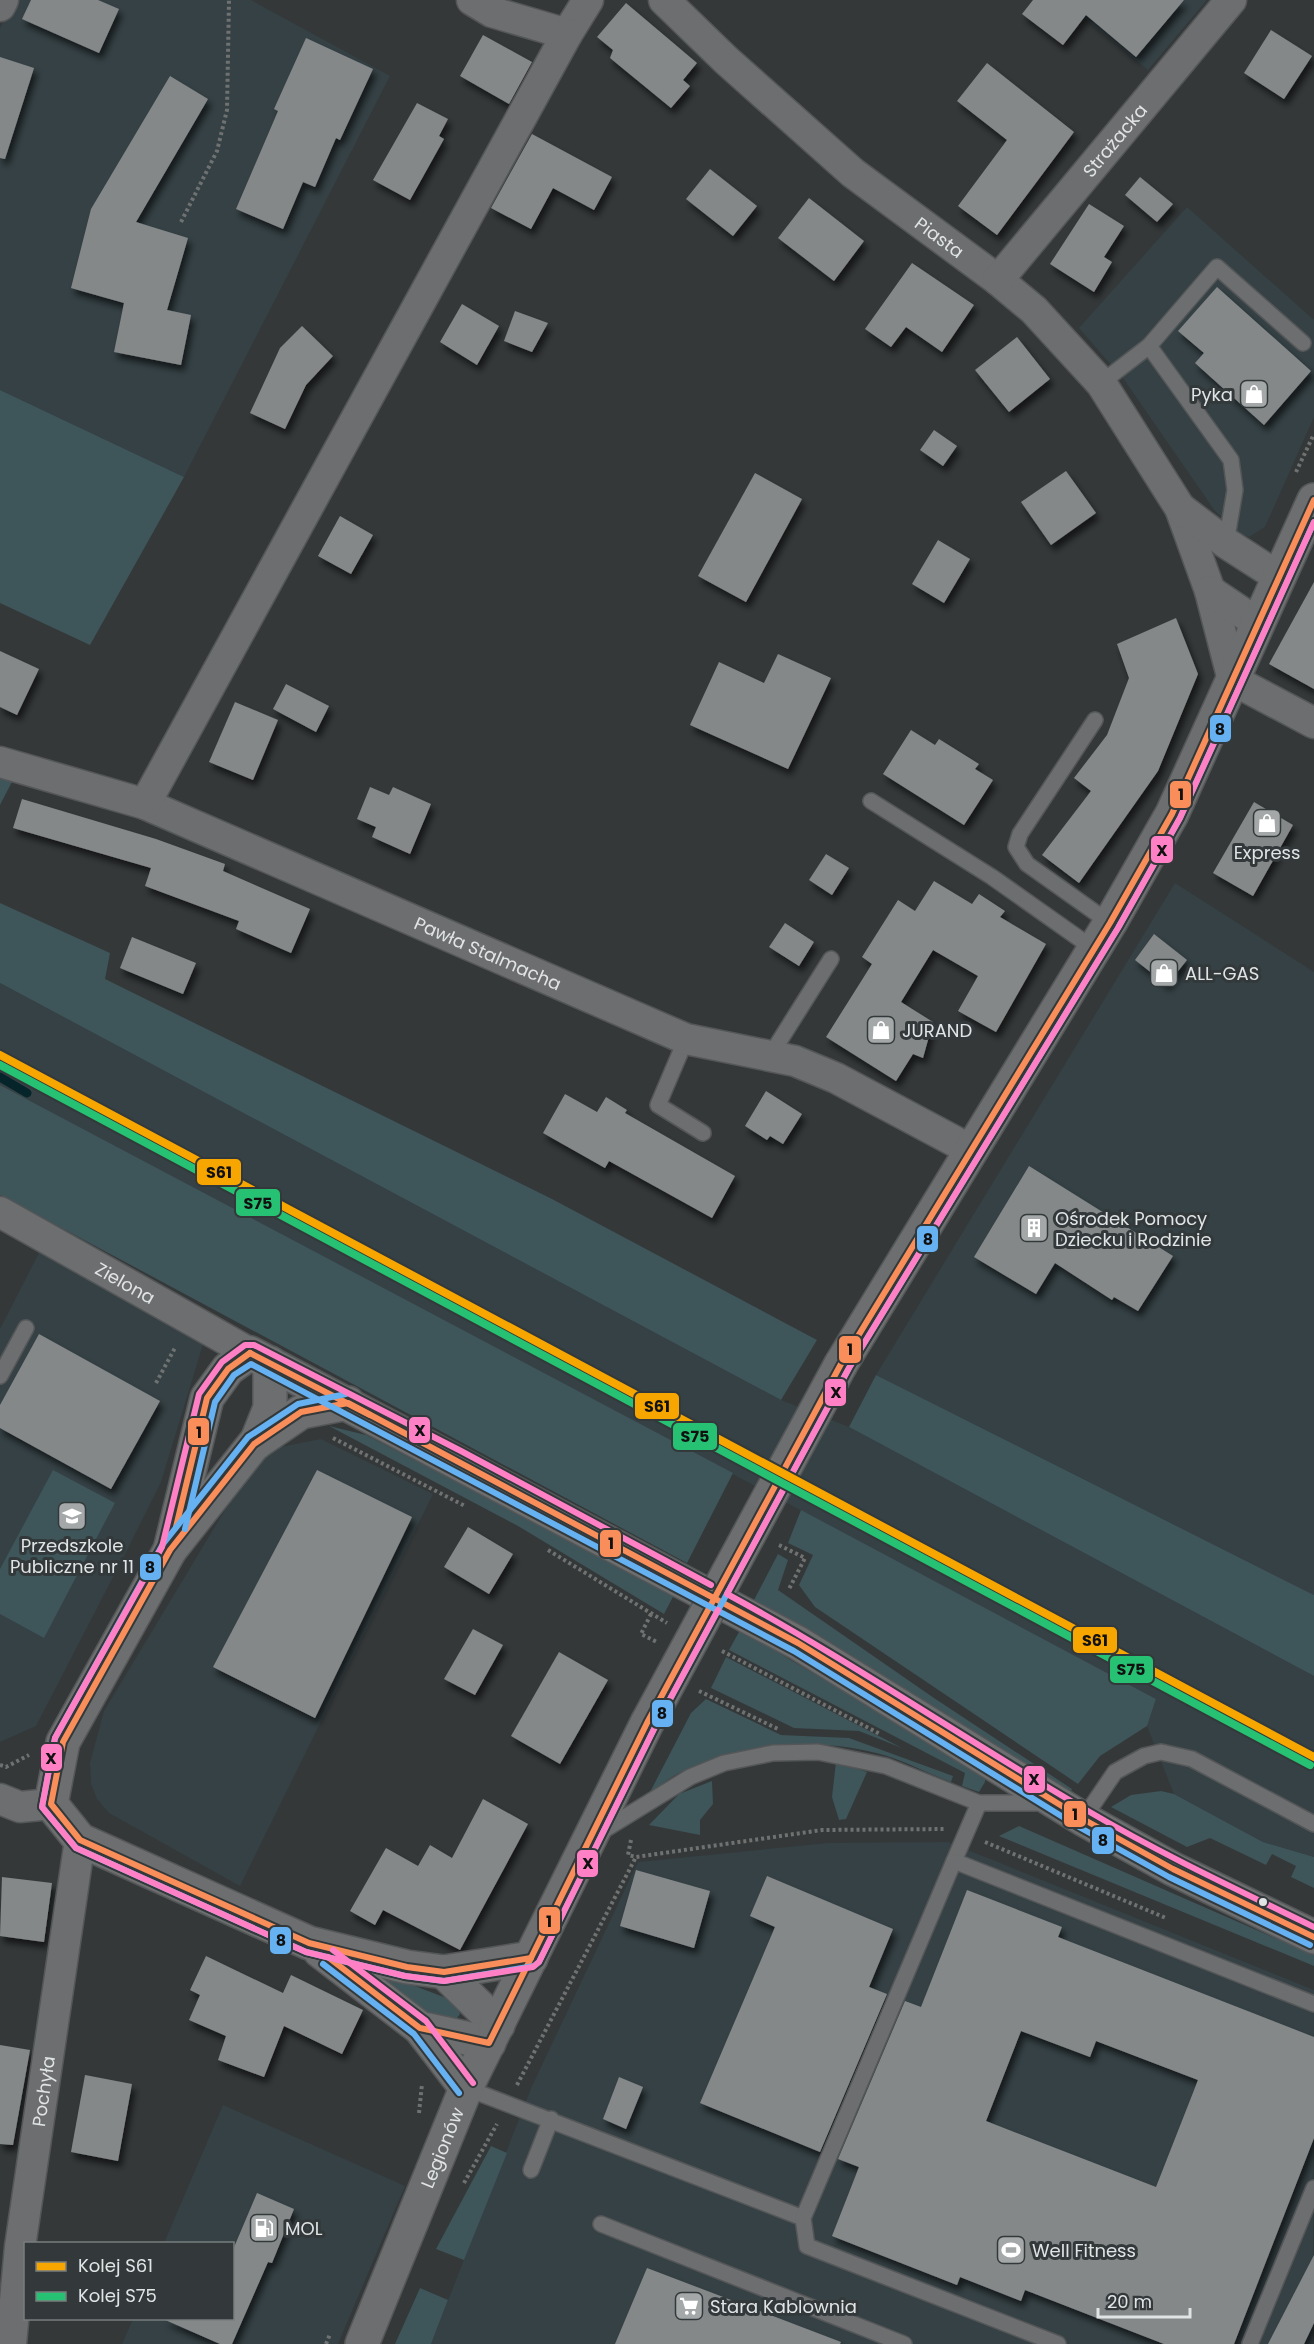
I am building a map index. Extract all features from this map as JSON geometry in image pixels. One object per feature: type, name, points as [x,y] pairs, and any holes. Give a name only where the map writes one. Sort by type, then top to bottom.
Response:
[{"type":"street","points":[[0,6],[3,0]]},
{"type":"street","points":[[472,0],[492,12],[567,34]]},
{"type":"street","points":[[145,804],[567,34],[588,0]]},
{"type":"street","name":"Piasta","points":[[664,0],[726,60],[853,173],[998,280],[1034,310],[1101,383],[1180,508],[1210,591],[1233,680]]},
{"type":"street","name":"Strażacka","points":[[998,280],[1231,0]]},
{"type":"street","name":"Legionów","points":[[362,2344],[466,2088],[647,1723],[842,1364],[1102,936],[1172,813],[1314,500]]},
{"type":"street","name":"Piasta","points":[[1180,508],[1226,543],[1279,578]]},
{"type":"street","points":[[1210,591],[1259,624]]},
{"type":"street","points":[[1233,680],[1314,723]]},
{"type":"street","name":"Pawła Stalmacha","points":[[0,762],[145,804],[686,1039],[795,1061],[836,1077],[971,1150]]},
{"type":"street","name":"Zielona","points":[[0,1212],[260,1358]]},
{"type":"street","points":[[260,1358],[270,1408],[256,1443],[170,1551],[63,1742],[51,1804],[80,1840],[309,1943],[407,1967],[444,1972],[531,1958]]},
{"type":"street","points":[[170,1551],[207,1398],[228,1369],[260,1358],[798,1643],[1071,1811],[1173,1869],[1314,1937]]},
{"type":"street","points":[[256,1443],[301,1412],[348,1403]]},
{"type":"street","points":[[0,1799],[20,1808],[51,1804]]},
{"type":"street","name":"Pochyła","points":[[11,2344],[28,2191],[80,1840]]},
{"type":"street","points":[[309,1943],[420,2028],[466,2088]]},
{"type":"street","points":[[444,1972],[493,2034]]},
{"type":"street","points":[[420,2028],[493,2034]]},
{"type":"lane","points":[[1101,383],[1149,346],[1216,267],[1303,343]]},
{"type":"lane","points":[[1149,346],[1231,460],[1235,490],[1226,543]]},
{"type":"lane","points":[[1095,720],[1020,834],[1016,847],[1027,864],[1102,936]]},
{"type":"lane","points":[[871,801],[992,877],[1102,936]]},
{"type":"lane","points":[[770,1056],[831,959]]},
{"type":"lane","points":[[686,1039],[658,1105],[703,1133]]},
{"type":"lane","points":[[0,1377],[26,1328]]},
{"type":"lane","points":[[591,1838],[690,1777],[724,1763],[773,1754],[818,1752],[886,1766],[979,1803],[1071,1811],[1115,1772],[1144,1756],[1161,1752],[1191,1759],[1314,1824]]},
{"type":"lane","points":[[979,1803],[803,2218],[807,2246],[1058,2344]]},
{"type":"lane","points":[[954,1861],[1314,2004]]},
{"type":"lane","points":[[466,2088],[508,2102],[803,2218]]},
{"type":"lane","points":[[531,2170],[551,2119]]},
{"type":"lane","points":[[1251,2344],[1314,2188]]},
{"type":"lane","points":[[602,2224],[904,2344]]},
{"type":"path","points":[[181,222],[217,152],[227,110],[229,0]]},
{"type":"path","points":[[323,1433],[470,1508]]},
{"type":"path","points":[[776,1543],[805,1558],[789,1589]]},
{"type":"path","points":[[542,1546],[672,1625]]},
{"type":"path","points":[[651,1614],[641,1634],[660,1644]]},
{"type":"path","points":[[715,1647],[884,1736]]},
{"type":"path","points":[[698,1690],[730,1705]]},
{"type":"path","points":[[462,2188],[636,1857],[822,1830],[953,1829],[1172,1920]]},
{"type":"path","points":[[419,2116],[423,2079]]},
{"type":"path","points":[[326,2344],[331,2333]]},
{"type":"shaded area","points":[[15,0],[251,0],[390,76],[184,477],[0,390],[0,28]]},
{"type":"shaded area","points":[[1062,0],[1207,0],[1148,70]]},
{"type":"shaded area","points":[[1187,207],[1314,320],[1314,417],[1265,527],[1249,537],[1239,533],[1215,511],[1125,381],[1079,328]]},
{"type":"shaded area","points":[[0,390],[184,477],[90,645],[0,603]]},
{"type":"shaded area","points":[[0,773],[14,778],[0,805]]},
{"type":"shaded area","points":[[1175,883],[1314,972],[1314,1595],[876,1375]]},
{"type":"shaded area","points":[[0,903],[110,953],[105,979],[552,1199],[817,1340],[781,1400],[0,983]]},
{"type":"shaded area","points":[[0,983],[781,1400],[849,1427],[1314,1676],[1314,1857],[1263,1842],[1174,1794],[1147,1726],[1156,1699],[0,1085]]},
{"type":"shaded area","points":[[0,1085],[733,1473],[687,1563],[0,1195]]},
{"type":"shaded area","name":"Przedszkole Publiczne nr 11","points":[[42,1247],[204,1341],[161,1482],[127,1550],[36,1726],[0,1742],[0,1329]]},
{"type":"shaded area","points":[[876,1375],[1314,1595],[1314,1676],[849,1427]]},
{"type":"shaded area","points":[[329,1426],[366,1435],[674,1595],[664,1614],[518,1526]]},
{"type":"shaded area","points":[[321,1439],[433,1494],[240,1886],[109,1813],[97,1799],[91,1784],[90,1763],[104,1711],[246,1475],[275,1448]]},
{"type":"shaded area","points":[[53,1470],[115,1503],[44,1638],[0,1614],[0,1569]]},
{"type":"shaded area","points":[[801,1510],[1156,1699],[1147,1726],[1100,1756],[1078,1784],[815,1607],[799,1585],[813,1555],[788,1543]]},
{"type":"shaded area","points":[[778,1554],[788,1560],[778,1590],[934,1698],[1072,1789],[1070,1793],[822,1637],[754,1600]]},
{"type":"shaded area","points":[[740,1630],[985,1775],[985,1782],[979,1792],[962,1786],[965,1773],[729,1650]]},
{"type":"shaded area","points":[[726,1657],[902,1748],[859,1731],[794,1728],[711,1688]]},
{"type":"shaded area","points":[[706,1699],[781,1735],[849,1738],[953,1776],[951,1782],[887,1756],[862,1750],[812,1744],[786,1745],[736,1753],[712,1760],[678,1774],[649,1794],[691,1713]]},
{"type":"shaded area","points":[[836,1762],[867,1772],[846,1819],[839,1820],[832,1797]]},
{"type":"shaded area","points":[[712,1781],[713,1804],[700,1820],[700,1835],[649,1825],[679,1794]]},
{"type":"shaded area","points":[[1161,1791],[1174,1794],[1263,1842],[1314,1857],[1314,1888],[1291,1877],[1296,1866],[1272,1854],[1266,1865],[1210,1838],[1187,1847],[1111,1807],[1131,1795]]},
{"type":"shaded area","points":[[1019,1826],[1314,1955],[1314,1966],[999,1836]]},
{"type":"shaded area","points":[[948,1842],[1314,1990],[1313,2344],[431,2344],[532,2086],[638,1862],[828,1843]]},
{"type":"shaded area","points":[[363,1966],[454,2001],[460,2014],[454,2022],[442,2022],[356,1969]]},
{"type":"shaded area","points":[[223,2105],[405,2186],[338,2344],[122,2344],[133,2320],[234,2320],[234,2242],[164,2242]]},
{"type":"shaded area","points":[[491,2146],[507,2153],[464,2260],[436,2249]]},
{"type":"shaded area","points":[[420,2288],[448,2300],[431,2344],[395,2344]]},
{"type":"building","points":[[31,0],[98,0],[119,9],[99,53],[22,19]]},
{"type":"building","points":[[1033,0],[1184,0],[1136,57],[1086,15],[1063,45],[1022,14]]},
{"type":"building","points":[[626,3],[697,63],[683,80],[690,86],[671,108],[610,58],[613,50],[597,37]]},
{"type":"building","points":[[1271,30],[1312,56],[1284,99],[1244,73]]},
{"type":"building","points":[[483,35],[532,62],[509,104],[460,76]]},
{"type":"building","points":[[306,38],[373,69],[340,140],[336,138],[315,187],[303,182],[283,229],[236,209],[278,111],[274,109]]},
{"type":"building","points":[[0,57],[34,68],[5,159],[0,158]]},
{"type":"building","points":[[987,63],[1074,132],[997,235],[958,206],[1007,140],[957,101]]},
{"type":"building","points":[[170,76],[208,99],[136,222],[188,238],[167,310],[191,315],[181,365],[114,352],[124,303],[71,288],[91,209]]},
{"type":"building","points":[[417,103],[448,119],[439,136],[444,139],[410,200],[373,180]]},
{"type":"building","points":[[532,134],[612,177],[594,210],[553,188],[531,229],[491,208]]},
{"type":"building","points":[[710,169],[757,206],[733,236],[686,199]]},
{"type":"building","points":[[1140,177],[1173,204],[1157,222],[1125,195]]},
{"type":"building","points":[[809,198],[864,241],[834,281],[778,238]]},
{"type":"building","points":[[1089,204],[1124,226],[1104,257],[1112,262],[1094,292],[1050,264]]},
{"type":"building","points":[[912,263],[974,305],[942,352],[906,327],[891,347],[865,329]]},
{"type":"building","points":[[1217,287],[1311,371],[1264,425],[1195,363],[1204,353],[1178,331]]},
{"type":"building","points":[[462,304],[499,326],[477,365],[440,342]]},
{"type":"building","points":[[515,311],[548,323],[532,352],[504,341]]},
{"type":"building","points":[[302,326],[333,356],[306,385],[285,429],[250,413],[280,348]]},
{"type":"building","points":[[1017,337],[1050,379],[1009,412],[975,370]]},
{"type":"building","points":[[934,430],[957,446],[943,466],[920,450]]},
{"type":"building","points":[[1066,471],[1096,513],[1051,545],[1021,502]]},
{"type":"building","points":[[755,473],[802,499],[746,602],[698,576]]},
{"type":"building","points":[[340,516],[373,535],[351,574],[318,556]]},
{"type":"building","points":[[938,540],[970,559],[944,603],[912,584]]},
{"type":"building","points":[[1314,582],[1314,689],[1269,664]]},
{"type":"building","points":[[1176,618],[1198,674],[1158,771],[1079,883],[1042,855],[1091,791],[1074,778],[1107,735],[1129,678],[1117,644]]},
{"type":"building","points":[[0,651],[39,669],[17,715],[0,707]]},
{"type":"building","points":[[778,654],[831,678],[788,769],[690,725],[719,662],[764,683]]},
{"type":"building","points":[[286,684],[329,706],[316,732],[273,709]]},
{"type":"building","points":[[235,702],[278,720],[253,780],[209,762]]},
{"type":"building","points":[[911,730],[935,745],[939,739],[979,764],[975,769],[993,780],[964,825],[883,774]]},
{"type":"building","points":[[370,787],[389,795],[393,787],[431,804],[410,854],[372,837],[376,827],[357,819]]},
{"type":"building","points":[[22,799],[156,839],[225,864],[223,871],[310,909],[291,953],[236,929],[239,921],[145,886],[151,868],[13,828]]},
{"type":"building","points":[[1254,802],[1293,825],[1253,896],[1213,873]]},
{"type":"building","points":[[826,854],[849,868],[832,895],[809,880]]},
{"type":"building","points":[[934,881],[972,904],[979,894],[1005,911],[1000,917],[1046,944],[996,1032],[958,1011],[978,976],[933,950],[901,1002],[933,1022],[923,1058],[913,1054],[896,1081],[826,1037],[872,964],[862,957],[898,900],[915,911]]},
{"type":"building","points":[[785,923],[814,942],[799,966],[769,947]]},
{"type":"building","name":"ALL-GAS","points":[[1154,934],[1187,960],[1167,985],[1135,960]]},
{"type":"building","points":[[132,937],[196,963],[183,994],[120,968]]},
{"type":"building","points":[[766,1091],[802,1114],[783,1144],[770,1136],[767,1140],[745,1126]]},
{"type":"building","points":[[565,1094],[597,1112],[606,1097],[627,1110],[625,1113],[735,1176],[712,1218],[609,1161],[605,1168],[543,1133]]},
{"type":"building","points":[[1029,1166],[1173,1256],[1138,1311],[1114,1297],[1112,1300],[1055,1263],[1036,1294],[974,1257]]},
{"type":"building","points":[[39,1334],[160,1401],[111,1489],[0,1428],[0,1405]]},
{"type":"building","points":[[317,1470],[412,1517],[315,1718],[213,1667]]},
{"type":"building","points":[[468,1527],[513,1554],[489,1594],[444,1567]]},
{"type":"building","points":[[473,1629],[503,1645],[475,1695],[444,1679]]},
{"type":"building","points":[[559,1652],[608,1680],[560,1764],[511,1736]]},
{"type":"building","points":[[483,1799],[528,1824],[460,1950],[383,1910],[375,1925],[350,1911],[386,1848],[418,1866],[430,1845],[452,1858]]},
{"type":"building","points":[[636,1870],[710,1891],[694,1948],[620,1926]]},
{"type":"building","points":[[767,1876],[893,1929],[869,1987],[887,1994],[820,2152],[700,2103],[775,1927],[750,1916]]},
{"type":"building","points":[[2,1877],[52,1883],[44,1942],[0,1936]]},
{"type":"building","points":[[967,1890],[1062,1927],[1058,1937],[1314,2037],[1314,2138],[1234,2344],[1164,2344],[1025,2290],[1021,2301],[960,2277],[957,2285],[832,2236],[859,2167],[838,2159],[905,2001],[921,2007]],"holes":[[[1021,2031],[1090,2057],[1096,2041],[1198,2080],[1156,2187],[986,2121]]]},
{"type":"building","points":[[206,1956],[283,1993],[291,1975],[363,2010],[342,2054],[284,2026],[264,2077],[218,2060],[226,2036],[189,2020],[200,1995],[190,1990]]},
{"type":"building","points":[[0,2045],[30,2050],[13,2145],[0,2144]]},
{"type":"building","points":[[85,2075],[132,2084],[118,2161],[71,2152]]},
{"type":"building","points":[[619,2077],[643,2087],[626,2129],[603,2119]]},
{"type":"building","points":[[257,2193],[294,2209],[272,2263],[268,2262],[232,2344],[220,2344],[165,2320],[234,2320],[234,2247]]},
{"type":"building","points":[[1314,2255],[1314,2323],[1304,2344],[1268,2344]]},
{"type":"building","name":"Stara Kablownia","points":[[647,2268],[841,2342],[840,2344],[615,2344]]},
{"type":"waterway","points":[[0,1077],[27,1093]]},
{"type":"rail line","name":"S61","points":[[0,1055],[1314,1757]]},
{"type":"rail line","name":"S75","points":[[0,1065],[1310,1765]]},
{"type":"transit line","name":"1","points":[[328,1957],[420,2028],[489,2043],[647,1723],[841,1364],[1110,923],[1172,814],[1314,500]]},
{"type":"transit line","name":"8","points":[[346,1394],[298,1404],[248,1437],[163,1544],[55,1738],[42,1807],[76,1848],[306,1952],[405,1976],[444,1981],[534,1966],[539,1962],[655,1727],[849,1368],[1118,928],[1180,818],[1314,522]]},
{"type":"transit line","name":"X","points":[[1314,522],[1180,818],[1118,928],[849,1368],[727,1594],[819,1646],[1116,1827],[1314,1927]]},
{"type":"transit line","name":"X","points":[[711,1585],[461,1451],[254,1345],[245,1345],[222,1362],[199,1394],[162,1547],[55,1738],[42,1807],[76,1848],[306,1952],[405,1976],[444,1981],[533,1967],[539,1962],[655,1727],[718,1610]]},
{"type":"transit line","name":"1","points":[[250,1353],[370,1415]]},
{"type":"transit line","name":"1","points":[[176,1527],[207,1398],[228,1369],[250,1353]]},
{"type":"transit line","name":"8","points":[[185,1529],[215,1402],[234,1375],[251,1364],[794,1651],[1079,1827],[1169,1877],[1310,1945]]},
{"type":"transit line","name":"1","points":[[531,1958],[444,1972],[407,1967],[309,1943],[80,1840],[51,1804],[63,1742],[170,1550],[254,1444],[301,1412],[348,1403],[798,1643],[1083,1819],[1173,1869],[1314,1937]]},
{"type":"transit line","name":"X","points":[[333,1950],[426,2021],[473,2083]]},
{"type":"transit line","name":"8","points":[[323,1964],[414,2034],[459,2093]]},
{"type":"place","name":"Pyka","points":[[1254,394]]},
{"type":"place","name":"Express","points":[[1267,823]]},
{"type":"place","name":"ALL-GAS","points":[[1164,973]]},
{"type":"place","name":"JURAND","points":[[881,1030]]},
{"type":"place","name":"Ośrodek Pomocy Dziecku i Rodzinie","points":[[1034,1228]]},
{"type":"place","name":"Przedszkole Publiczne nr 11","points":[[72,1516]]},
{"type":"place","name":"MOL","points":[[264,2228]]},
{"type":"place","name":"Well Fitness","points":[[1011,2250]]},
{"type":"place","name":"Stara Kablownia","points":[[689,2306]]}]
